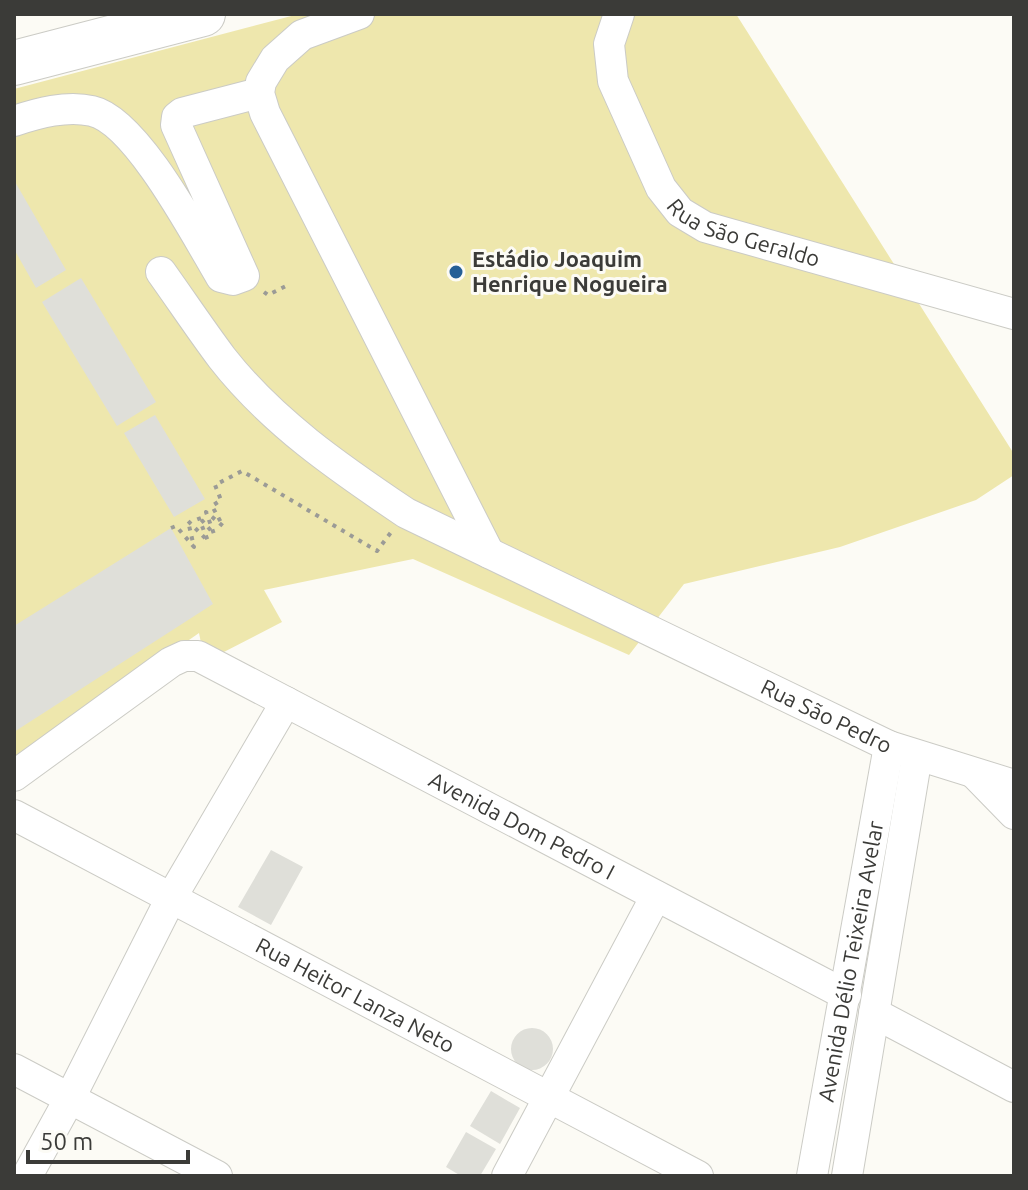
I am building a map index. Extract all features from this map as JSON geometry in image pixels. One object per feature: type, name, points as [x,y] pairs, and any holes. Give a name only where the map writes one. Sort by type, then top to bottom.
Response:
[{"type":"highway","points":[[14,63],[203,14]]},
{"type":"street","points":[[359,14],[302,35],[275,59],[261,82],[259,93],[265,113],[489,553]]},
{"type":"street","name":"Rua São Geraldo","points":[[619,14],[609,44],[613,81],[661,188],[680,212],[705,227],[1014,314]]},
{"type":"street","points":[[14,121],[65,109],[93,111],[117,123],[159,175],[221,277],[233,280],[244,276],[176,125],[177,117],[182,113],[259,93]]},
{"type":"street","name":"Rua São Pedro","points":[[161,272],[223,359],[276,416],[334,465],[406,513],[889,746],[975,774],[1010,792]]},
{"type":"street","name":"Avenida Dom Pedro I","points":[[14,776],[171,662],[184,656],[198,656],[846,995]]},
{"type":"street","points":[[27,1176],[170,900],[286,702]]},
{"type":"street","name":"Avenida Délio Teixeira Avelar","points":[[812,1176],[889,746]]},
{"type":"street","name":"Avenida Délio Teixeira Avelar","points":[[847,1176],[917,756]]},
{"type":"street","name":"Rua Heitor Lanza Neto","points":[[14,815],[698,1176]]},
{"type":"street","points":[[507,1176],[656,896]]},
{"type":"street","points":[[874,1013],[1014,1087]]},
{"type":"street","points":[[14,1069],[217,1176]]},
{"type":"path","points":[[171,528],[176,526],[194,547],[188,521],[208,541],[198,516],[214,534],[206,512],[223,526],[212,506],[221,500],[215,485],[242,471],[377,551],[406,513]]},
{"type":"shaded area","name":"Estádio Joaquim Henrique Nogueira","points":[[299,14],[736,14],[1014,454],[1014,475],[976,500],[840,547],[684,584],[629,655],[413,559],[264,590],[282,622],[220,654],[202,648],[199,633],[14,762],[14,89]]},
{"type":"building","points":[[14,180],[66,270],[36,288],[14,249]]},
{"type":"building","points":[[81,278],[156,402],[117,426],[42,302]]},
{"type":"building","points":[[155,415],[205,499],[174,517],[124,433]]},
{"type":"building","points":[[171,528],[213,604],[14,732],[14,626]]},
{"type":"building","points":[[271,850],[303,867],[271,925],[238,907]]},
{"type":"building","points":[[532,1028],[547,1034],[553,1049],[547,1064],[532,1070],[517,1064],[511,1049],[517,1034]]},
{"type":"building","points":[[491,1091],[520,1108],[500,1144],[470,1126]]},
{"type":"building","points":[[466,1132],[496,1149],[480,1176],[461,1176],[446,1167]]},
{"type":"place","name":"Estádio Joaquim Henrique Nogueira","points":[[456,272]]}]
